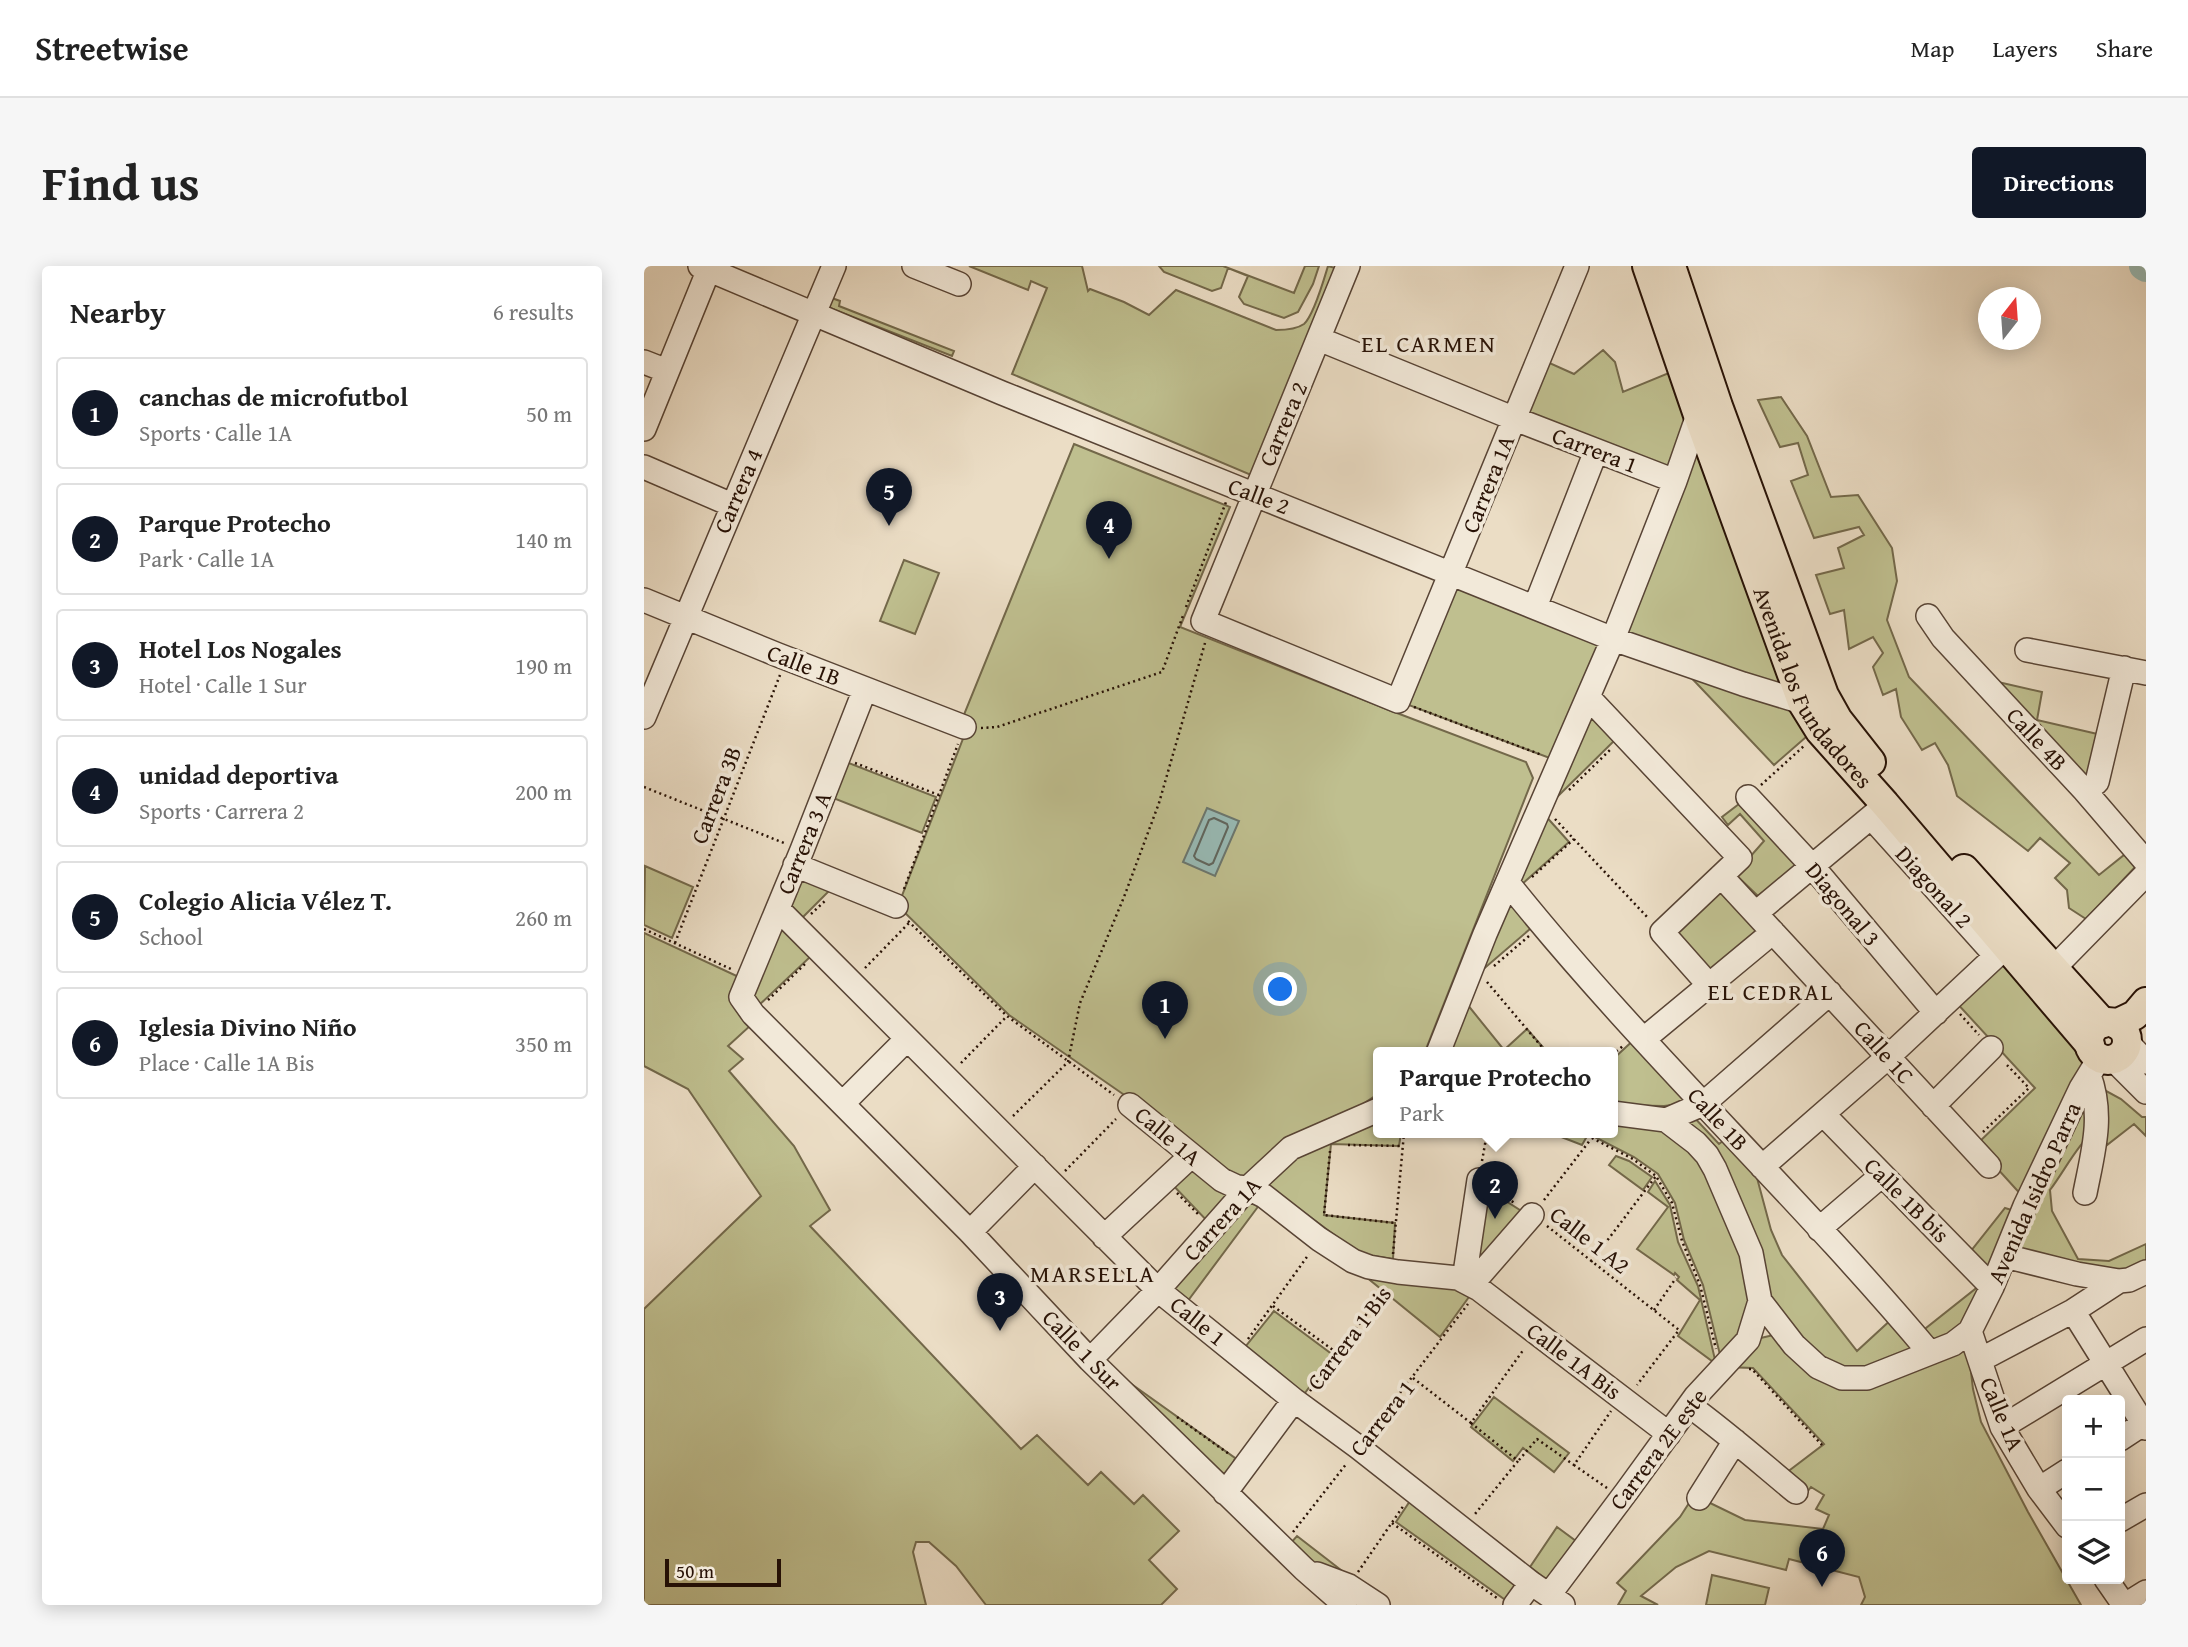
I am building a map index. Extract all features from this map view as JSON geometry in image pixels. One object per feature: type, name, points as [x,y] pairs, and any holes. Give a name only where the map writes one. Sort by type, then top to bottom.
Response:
[{"type":"main road","name":"Avenida los Fundadores","points":[[1647,266],[1698,415],[1813,698],[1838,720],[1892,789],[2054,968],[2110,1048]]},
{"type":"main road","name":"Avenida los Fundadores","points":[[1671,266],[1813,698],[1820,731],[1878,811],[2110,1048]]},
{"type":"main road","points":[[2110,1048],[2146,1002]]},
{"type":"street","name":"Carrera 4","points":[[644,717],[834,266]]},
{"type":"street","points":[[914,266],[959,284]]},
{"type":"street","name":"Carrera 2","points":[[1206,623],[1243,490],[1319,339],[1348,266]]},
{"type":"street","name":"Calle 2","points":[[704,268],[1613,639],[1743,684],[1813,698]]},
{"type":"street","points":[[644,429],[704,268]]},
{"type":"street","name":"Carrera 1A","points":[[1398,701],[1515,419],[1572,268]]},
{"type":"street","name":"Carrera 1","points":[[1319,339],[1675,481]]},
{"type":"street","points":[[644,362],[667,370]]},
{"type":"street","points":[[1440,1047],[1485,934],[1512,887],[1540,804],[1613,639],[1698,415]]},
{"type":"street","points":[[1535,607],[1597,451]]},
{"type":"street","points":[[644,467],[732,505]]},
{"type":"street","name":"Calle 1B","points":[[644,600],[964,727]]},
{"type":"street","name":"Calle 4B","points":[[1928,616],[1943,638],[2085,791],[2146,862]]},
{"type":"street","points":[[1206,623],[1398,701]]},
{"type":"street","points":[[2027,650],[2135,671],[2097,782],[2085,791]]},
{"type":"street","name":"Carrera 3 A","points":[[748,996],[778,909],[866,689]]},
{"type":"street","points":[[1588,696],[1740,858],[1662,932],[1709,985]]},
{"type":"street","name":"Diagonal 3","points":[[1748,797],[1813,867],[1936,1013]]},
{"type":"street","points":[[1756,913],[1878,811]]},
{"type":"street","name":"Diagonal 2","points":[[1878,811],[1996,956],[1936,1013]]},
{"type":"street","points":[[799,858],[842,885],[903,914]]},
{"type":"street","points":[[2054,968],[2146,874]]},
{"type":"street","name":"Calle 1C","points":[[1721,876],[1989,1166]]},
{"type":"street","name":"Calle 1B","points":[[1512,887],[1542,925],[1644,1039],[1884,1297],[1930,1353]]},
{"type":"street","name":"Calle 1","points":[[778,909],[1158,1290],[1297,1402],[1548,1594]]},
{"type":"street","points":[[1644,1039],[1773,932]]},
{"type":"street","points":[[1618,1115],[1666,1120],[1703,1104],[1830,993]]},
{"type":"street","name":"Calle 1 Sur","points":[[748,996],[844,1103],[1090,1360],[1304,1569],[1347,1595]]},
{"type":"street","points":[[1762,1167],[1936,1013]]},
{"type":"street","points":[[844,1103],[906,1040]]},
{"type":"street","points":[[1933,1106],[1991,1048]]},
{"type":"street","points":[[2085,1194],[2098,1130],[2094,1087],[2110,1048]]},
{"type":"street","name":"Avenida los Fundadores","points":[[2110,1048],[2146,1092]]},
{"type":"street","name":"Avenida Isidro Parra","points":[[1970,1331],[2005,1256],[2016,1206],[2110,1048]]},
{"type":"street","name":"Calle 1A","points":[[1130,1105],[1222,1180],[1237,1188],[1248,1188],[1264,1196],[1319,1239],[1353,1261],[1394,1272],[1472,1284]]},
{"type":"street","name":"Carrera 1A","points":[[1090,1360],[1158,1290],[1248,1188],[1291,1148],[1373,1112]]},
{"type":"street","name":"Calle 1B bis","points":[[1823,1114],[1992,1287]]},
{"type":"street","points":[[1666,1120],[1707,1155],[1751,1253],[1760,1301],[1794,1345],[1818,1367],[1842,1378],[1867,1378],[1953,1344],[1970,1331]]},
{"type":"street","points":[[1104,1237],[1191,1156]]},
{"type":"street","points":[[970,1232],[1035,1166]]},
{"type":"street","points":[[1819,1229],[1882,1175]]},
{"type":"street","points":[[1472,1284],[1479,1180]]},
{"type":"street","points":[[1472,1284],[1532,1214]]},
{"type":"street","points":[[2005,1256],[2077,1274],[2119,1281],[2129,1280],[2146,1272]]},
{"type":"street","points":[[1980,1360],[2073,1311],[2119,1281]]},
{"type":"street","name":"Calle 1A Bis","points":[[1472,1284],[1669,1434]]},
{"type":"street","name":"Carrera 2E este","points":[[1506,1601],[1548,1594],[1622,1499],[1696,1396],[1748,1340],[1760,1301]]},
{"type":"street","points":[[2073,1311],[2145,1425],[2125,1436]]},
{"type":"street","points":[[1748,1340],[1783,1330]]},
{"type":"street","name":"Calle 1A","points":[[1970,1331],[2002,1427],[2039,1489],[2063,1521]]},
{"type":"street","points":[[2002,1427],[2146,1339]]},
{"type":"street","name":"Carrera 1 Bis","points":[[1226,1493],[1297,1402]]},
{"type":"street","points":[[1690,1406],[1796,1492]]},
{"type":"street","points":[[1699,1498],[1735,1441]]},
{"type":"street","points":[[2039,1489],[2062,1474]]},
{"type":"street","points":[[2125,1517],[2146,1504]]},
{"type":"street","points":[[2109,1584],[2124,1605],[2146,1592]]},
{"type":"street","points":[[1347,1595],[1378,1605]]},
{"type":"path","points":[[850,983],[903,914],[917,857],[964,727],[997,727],[1162,672],[1243,490]]},
{"type":"path","points":[[998,1131],[1068,1062],[1080,1003],[1159,803],[1206,623]]},
{"type":"path","name":"Carrera 3B","points":[[675,943],[787,659]]},
{"type":"path","points":[[1398,701],[1559,762]]},
{"type":"path","points":[[1748,797],[1820,731]]},
{"type":"path","points":[[1566,793],[1624,736]]},
{"type":"path","points":[[839,756],[939,795]]},
{"type":"path","points":[[644,787],[724,819],[799,858]]},
{"type":"path","points":[[1540,804],[1662,932]]},
{"type":"path","points":[[1512,887],[1573,839]]},
{"type":"path","points":[[796,929],[842,885]]},
{"type":"path","name":"Calle 1A","points":[[903,914],[1007,1016],[1130,1105]]},
{"type":"path","points":[[1492,967],[1542,925]]},
{"type":"path","points":[[644,929],[675,943],[748,996],[818,951]]},
{"type":"path","points":[[1482,976],[1542,1047]]},
{"type":"path","points":[[946,1078],[1007,1016]]},
{"type":"path","points":[[1053,1183],[1130,1105]]},
{"type":"path","points":[[1394,1272],[1395,1223],[1404,1138]]},
{"type":"path","points":[[1479,1180],[1486,1138]]},
{"type":"path","points":[[1532,1214],[1591,1139],[1633,1159],[1656,1177],[1672,1203],[1682,1241],[1700,1285],[1721,1368],[1752,1369],[1822,1445]]},
{"type":"path","points":[[1331,1144],[1324,1215],[1395,1223]]},
{"type":"path","points":[[1345,1145],[1403,1146]]},
{"type":"path","points":[[1591,1262],[1656,1177]]},
{"type":"path","points":[[1165,1180],[1212,1229]]},
{"type":"path","name":"Calle 1 A2","points":[[1479,1180],[1532,1214],[1679,1330],[1623,1399]]},
{"type":"path","points":[[1238,1353],[1319,1239]]},
{"type":"path","name":"Carrera 1 Bis","points":[[1297,1402],[1337,1353],[1394,1272]]},
{"type":"path","points":[[1654,1310],[1676,1278]]},
{"type":"path","name":"Carrera 1","points":[[1282,1546],[1413,1378],[1472,1284]]},
{"type":"path","points":[[1273,1306],[1337,1353]]},
{"type":"path","points":[[1471,1423],[1536,1332]]},
{"type":"path","points":[[1413,1378],[1518,1461]]},
{"type":"path","points":[[1574,1465],[1623,1399]]},
{"type":"path","points":[[1463,1529],[1537,1439],[1622,1499]]},
{"type":"path","points":[[1347,1595],[1414,1491]]},
{"type":"path","points":[[1392,1523],[1506,1601]]},
{"type":"green space","points":[[969,266],[1082,266],[1088,291],[1090,289],[1124,302],[1149,315],[1176,290],[1276,330],[1304,324],[1315,305],[1328,266],[1335,268],[1251,475],[1012,374],[1047,288],[1031,281],[1028,290]]},
{"type":"green space","points":[[1159,266],[1223,266],[1294,293],[1305,266],[1319,266],[1298,312],[1284,318],[1244,304],[1239,297],[1248,276],[1228,268],[1221,288],[1212,291],[1164,272]]},
{"type":"green space","points":[[829,297],[840,301],[839,306],[954,351],[952,356],[825,306]]},
{"type":"green space","points":[[1603,350],[1615,362],[1623,392],[1676,370],[1694,415],[1671,474],[1521,416],[1543,360],[1574,374]]},
{"type":"green space","points":[[1781,397],[1807,436],[1831,497],[1858,495],[1892,548],[1897,581],[1887,620],[1909,677],[2099,875],[2129,851],[2139,863],[2086,919],[2069,908],[2067,890],[2055,878],[2070,863],[2040,838],[2028,851],[1957,796],[1948,765],[1935,743],[1922,750],[1901,717],[1896,689],[1883,695],[1873,667],[1883,653],[1873,637],[1849,649],[1844,610],[1830,614],[1816,575],[1844,568],[1838,548],[1864,535],[1859,527],[1814,538],[1791,481],[1808,475],[1798,443],[1780,447],[1758,400]]},
{"type":"green space","points":[[1696,432],[1789,683],[1781,692],[1618,635]]},
{"type":"green space","points":[[1074,444],[1230,507],[1180,627],[1526,762],[1533,778],[1427,1047],[1373,1047],[1373,1097],[1246,1181],[1230,1182],[1133,1101],[1009,1015],[898,906],[966,731],[963,717]]},
{"type":"green space","points":[[904,560],[939,573],[915,634],[880,621]]},
{"type":"green space","points":[[1455,582],[1604,641],[1555,760],[1406,704]]},
{"type":"green space","points":[[1683,669],[1799,706],[1814,730],[1774,765]]},
{"type":"green space","points":[[1985,679],[2042,692],[2037,720],[2106,736],[2085,788]]},
{"type":"green space","points":[[1588,707],[1618,737],[1553,801]]},
{"type":"green space","points":[[841,760],[936,797],[922,833],[828,796]]},
{"type":"green space","points":[[1748,797],[1804,861],[1758,896],[1735,874],[1764,841],[1740,814],[1728,825],[1722,817]]},
{"type":"green space","points":[[1543,813],[1569,842],[1520,886],[1514,881]]},
{"type":"green space","points":[[645,866],[693,887],[672,938],[644,925]]},
{"type":"green space","points":[[803,872],[836,884],[799,921],[786,908]]},
{"type":"green space","points":[[1723,884],[1767,932],[1708,982],[1668,936]]},
{"type":"green space","points":[[1510,893],[1537,923],[1480,972]]},
{"type":"green space","points":[[782,928],[810,957],[757,1007],[751,999]]},
{"type":"green space","points":[[644,933],[741,978],[751,1025],[728,1046],[743,1059],[729,1071],[794,1146],[830,1210],[810,1226],[1021,1449],[1037,1435],[1088,1485],[1101,1472],[1134,1504],[1143,1495],[1179,1531],[1149,1560],[1177,1589],[1161,1605],[986,1605],[956,1566],[929,1542],[916,1542],[913,1552],[926,1605],[644,1605],[644,1309],[761,1196],[688,1089],[644,1066]]},
{"type":"green space","points":[[2004,955],[2092,1058],[2024,1198],[1976,1145],[2035,1088],[1954,1000]]},
{"type":"green space","points":[[1467,1004],[1502,1047],[1452,1047]]},
{"type":"green space","points":[[1527,1029],[1543,1047],[1507,1047]]},
{"type":"green space","points":[[1637,1037],[1697,1102],[1664,1106],[1618,1105],[1618,1054]]},
{"type":"green space","points":[[2089,1079],[2094,1130],[2050,1190],[2052,1211],[2078,1259],[2109,1261],[2146,1244],[2146,1267],[2125,1276],[2011,1252]]},
{"type":"green space","points":[[2097,1086],[2121,1099],[2142,1117],[2146,1117],[2146,1136],[2134,1124],[2107,1145],[2102,1131]]},
{"type":"green space","points":[[1690,1113],[1719,1144],[1728,1137],[1753,1163],[1771,1230],[1782,1255],[1857,1351],[1894,1317],[1925,1351],[1843,1375],[1763,1301],[1742,1221],[1672,1121]]},
{"type":"green space","points":[[1373,1115],[1373,1138],[1400,1138],[1399,1146],[1331,1144],[1324,1215],[1395,1223],[1393,1259],[1360,1254],[1263,1182],[1291,1154]]},
{"type":"green space","points":[[1618,1118],[1663,1123],[1703,1157],[1757,1300],[1722,1363],[1703,1285],[1684,1240],[1675,1203],[1658,1174],[1634,1157],[1597,1138],[1618,1138]]},
{"type":"green space","points":[[1564,1138],[1586,1138],[1582,1145]]},
{"type":"green space","points":[[1616,1156],[1629,1161],[1652,1177],[1643,1190],[1609,1165]]},
{"type":"green space","points":[[1190,1159],[1236,1190],[1211,1225],[1168,1180]]},
{"type":"green space","points":[[1655,1181],[1670,1205],[1678,1242],[1698,1286],[1716,1364],[1678,1336],[1700,1300],[1677,1280],[1679,1277],[1675,1273],[1674,1275],[1637,1249],[1668,1207],[1648,1192]]},
{"type":"green space","points":[[1481,1185],[1526,1214],[1471,1281]]},
{"type":"green space","points":[[1248,1193],[1263,1200],[1184,1306],[1164,1289]]},
{"type":"green space","points":[[2005,1208],[2018,1212],[1990,1280],[1967,1256]]},
{"type":"green space","points":[[1355,1268],[1474,1290],[1440,1337]]},
{"type":"green space","points":[[1984,1282],[1968,1329],[1932,1349],[1921,1332]]},
{"type":"green space","points":[[1274,1311],[1333,1355],[1299,1401],[1241,1352]]},
{"type":"green space","points":[[1782,1333],[1841,1380],[1967,1338],[1973,1389],[1981,1422],[2062,1572],[2062,1584],[2069,1584],[2081,1605],[1861,1605],[1865,1597],[1859,1577],[1789,1559],[1786,1570],[1709,1551],[1676,1567],[1641,1596],[1658,1605],[1618,1605],[1626,1591],[1617,1583],[1680,1517],[1693,1497],[1745,1520],[1823,1529],[1829,1515],[1816,1509],[1824,1495],[1811,1487],[1804,1496],[1782,1476],[1824,1444],[1753,1368],[1725,1367],[1748,1341]]},
{"type":"green space","points":[[1102,1363],[1235,1458],[1226,1485]]},
{"type":"green space","points":[[1494,1397],[1569,1453],[1554,1472],[1523,1448],[1513,1461],[1471,1427]]},
{"type":"green space","points":[[1414,1495],[1527,1584],[1511,1604],[1396,1522]]},
{"type":"green space","points":[[1557,1527],[1580,1544],[1551,1583],[1530,1567]]},
{"type":"green space","points":[[1297,1536],[1350,1577],[1311,1567],[1289,1545]]},
{"type":"green space","points":[[1712,1575],[1769,1588],[1765,1605],[1706,1605]]},
{"type":"water","points":[[1207,808],[1239,821],[1215,876],[1183,862]]},
{"type":"place","name":"Colegio Alicia Vélez T.","points":[[889,526]]},
{"type":"place","name":"unidad deportiva","points":[[1109,559]]},
{"type":"place","name":"canchas de microfutbol","points":[[1165,1039]]},
{"type":"place","name":"Parque Protecho","points":[[1495,1219]]},
{"type":"place","name":"Hotel Los Nogales","points":[[1000,1331]]},
{"type":"place","name":"Iglesia Divino Niño","points":[[1822,1587]]},
{"type":"district","name":"EL CARMEN","points":[[1429,344]]},
{"type":"district","name":"EL CEDRAL","points":[[1771,992]]},
{"type":"district","name":"MARSELLA","points":[[1093,1274]]}]
